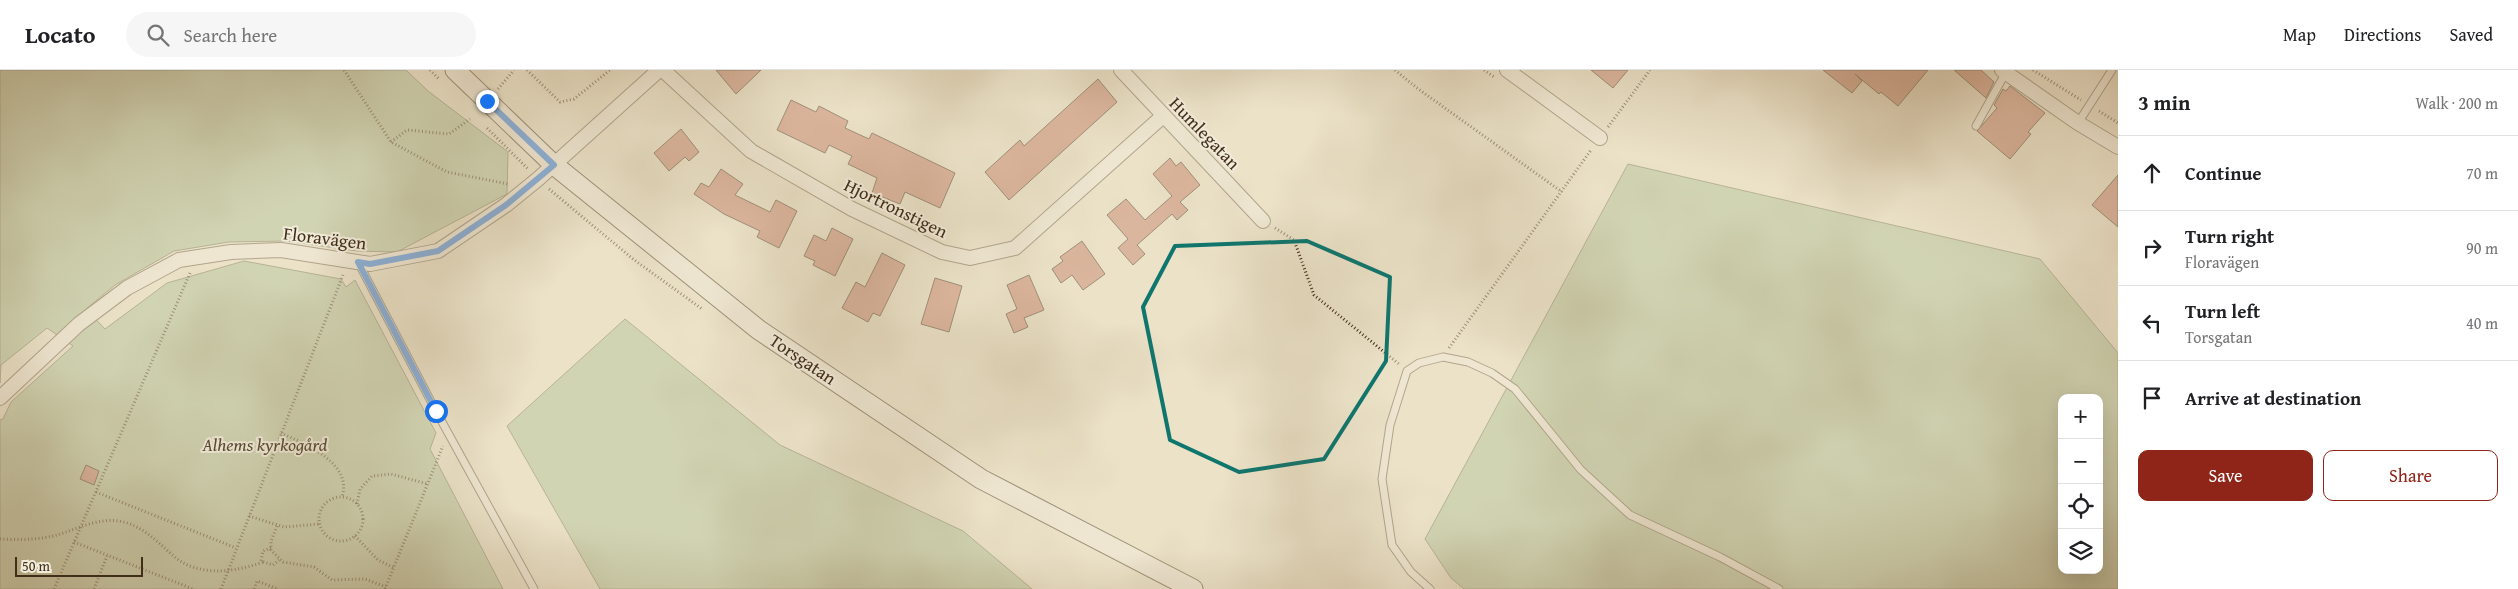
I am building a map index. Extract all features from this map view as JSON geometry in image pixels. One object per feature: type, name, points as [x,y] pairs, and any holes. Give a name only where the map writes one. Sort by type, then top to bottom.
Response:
[{"type":"main road","name":"Torsgatan","points":[[455,70],[554,165],[759,330],[982,479],[1194,589]]},
{"type":"street","name":"Floravägen","points":[[0,398],[80,324],[127,288],[179,260],[231,252],[281,250],[370,264],[438,251],[506,205],[527,188],[659,70]]},
{"type":"street","name":"Hjortronstigen","points":[[663,70],[751,151],[852,209],[942,252],[970,258],[1015,248],[1136,143],[1163,116]]},
{"type":"street","name":"Humlegatan","points":[[1121,70],[1263,221]]},
{"type":"street","points":[[1507,70],[1600,138]]},
{"type":"street","points":[[2004,71],[2078,124],[2118,147]]},
{"type":"lane","points":[[2078,124],[2112,70]]},
{"type":"lane","points":[[1976,126],[2004,71]]},
{"type":"lane","points":[[353,261],[534,589]]},
{"type":"lane","points":[[1430,589],[1411,572],[1392,544],[1385,510],[1382,479],[1390,425],[1408,371],[1419,363],[1443,357],[1468,362],[1492,373],[1515,389],[1581,470],[1630,515],[1720,557],[1779,589]]},
{"type":"path","points":[[344,70],[391,142],[447,172],[527,188]]},
{"type":"path","points":[[502,83],[514,70]]},
{"type":"path","points":[[527,70],[560,102],[574,99],[610,70]]},
{"type":"path","points":[[1395,70],[1417,88],[1562,192]]},
{"type":"path","points":[[1443,357],[1650,70]]},
{"type":"path","points":[[2033,70],[2118,123]]},
{"type":"path","points":[[391,142],[407,130],[449,134],[470,119]]},
{"type":"path","points":[[1263,221],[1294,240],[1314,295],[1408,371]]},
{"type":"path","points":[[54,589],[197,257]]},
{"type":"path","points":[[220,589],[281,433],[353,261]]},
{"type":"path","points":[[281,433],[313,448],[337,469],[344,484],[342,497]]},
{"type":"path","points":[[277,526],[271,548],[279,560],[288,564],[314,567],[332,580],[344,582],[365,579],[386,588],[448,434]]},
{"type":"path","points":[[357,504],[342,497],[330,500],[325,504],[319,517],[322,531],[332,540],[340,542],[355,536],[362,525],[363,518],[357,504],[360,489],[372,476],[401,476],[428,484]]},
{"type":"path","points":[[96,492],[236,548]]},
{"type":"path","points":[[249,516],[277,526],[319,524]]},
{"type":"path","points":[[0,540],[23,540],[55,536],[98,521],[125,522],[145,531],[186,564],[207,570],[228,570],[263,562],[273,565],[279,560]]},
{"type":"path","points":[[355,536],[378,560],[394,568]]},
{"type":"path","points":[[74,542],[194,589]]},
{"type":"path","points":[[263,562],[261,556],[263,551],[271,548]]},
{"type":"path","points":[[94,589],[107,556]]},
{"type":"path","points":[[254,589],[257,581],[278,589]]},
{"type":"highlighted area","points":[[1307,241],[1390,277],[1386,361],[1324,459],[1239,472],[1170,440],[1143,307],[1175,246]]},
{"type":"green space","name":"Alhems kyrkogård","points":[[0,70],[406,70],[428,91],[508,152],[507,194],[397,252],[357,251],[286,241],[229,242],[174,251],[115,285],[86,309],[105,329],[167,283],[244,261],[341,279],[346,287],[355,280],[436,433],[430,449],[503,589],[0,589],[0,420],[3,419],[11,402],[73,346],[47,328],[1,365],[0,383]]},
{"type":"green space","points":[[1628,164],[2040,259],[2118,353],[2118,589],[1464,589],[1451,578],[1425,539]]},
{"type":"green space","points":[[625,319],[780,445],[963,531],[1032,589],[600,589],[507,426]]},
{"type":"building","points":[[716,70],[761,70],[736,94]]},
{"type":"building","points":[[1591,70],[1628,70],[1613,88]]},
{"type":"building","points":[[1823,70],[1928,70],[1898,106],[1881,92],[1879,94],[1855,74],[1862,81],[1852,93]]},
{"type":"building","points":[[1954,70],[1981,70],[1994,82],[1986,98]]},
{"type":"building","points":[[1098,79],[1117,102],[1009,200],[985,172],[1020,140],[1024,146]]},
{"type":"building","points":[[2010,86],[2045,113],[2028,132],[2031,134],[2010,159],[1977,131],[1997,108],[1994,105],[2003,89],[2006,91]]},
{"type":"building","points":[[791,100],[816,112],[819,106],[848,121],[845,128],[869,139],[872,133],[955,173],[940,208],[905,192],[900,204],[872,193],[877,178],[848,164],[852,156],[829,145],[825,153],[777,130]]},
{"type":"building","points":[[681,129],[699,152],[689,161],[685,157],[669,171],[654,153]]},
{"type":"building","points":[[1170,158],[1176,166],[1181,162],[1200,185],[1180,202],[1188,210],[1177,220],[1172,214],[1137,245],[1145,254],[1133,265],[1118,248],[1128,239],[1107,215],[1126,199],[1145,220],[1172,196],[1153,174]]},
{"type":"building","points":[[721,169],[743,184],[735,195],[770,212],[776,200],[797,211],[779,248],[757,237],[760,231],[724,214],[694,194],[701,183],[709,187]]},
{"type":"building","points":[[2118,175],[2118,227],[2092,205]]},
{"type":"building","points":[[832,228],[853,239],[835,276],[813,265],[815,261],[804,256],[814,235],[826,241]]},
{"type":"building","points":[[1082,241],[1105,274],[1083,290],[1072,275],[1061,283],[1052,269],[1063,261],[1060,257]]},
{"type":"building","points":[[882,253],[905,265],[880,316],[873,313],[868,322],[842,308],[856,282],[865,287]]},
{"type":"building","points":[[1029,275],[1044,310],[1024,318],[1028,327],[1014,333],[1006,314],[1017,309],[1007,285]]},
{"type":"building","points":[[935,278],[962,286],[949,332],[921,324]]},
{"type":"building","points":[[86,465],[99,471],[94,485],[80,479]]},
{"type":"route","points":[[436,411],[358,262],[370,264],[438,251],[506,205],[554,165],[487,101]]}]
